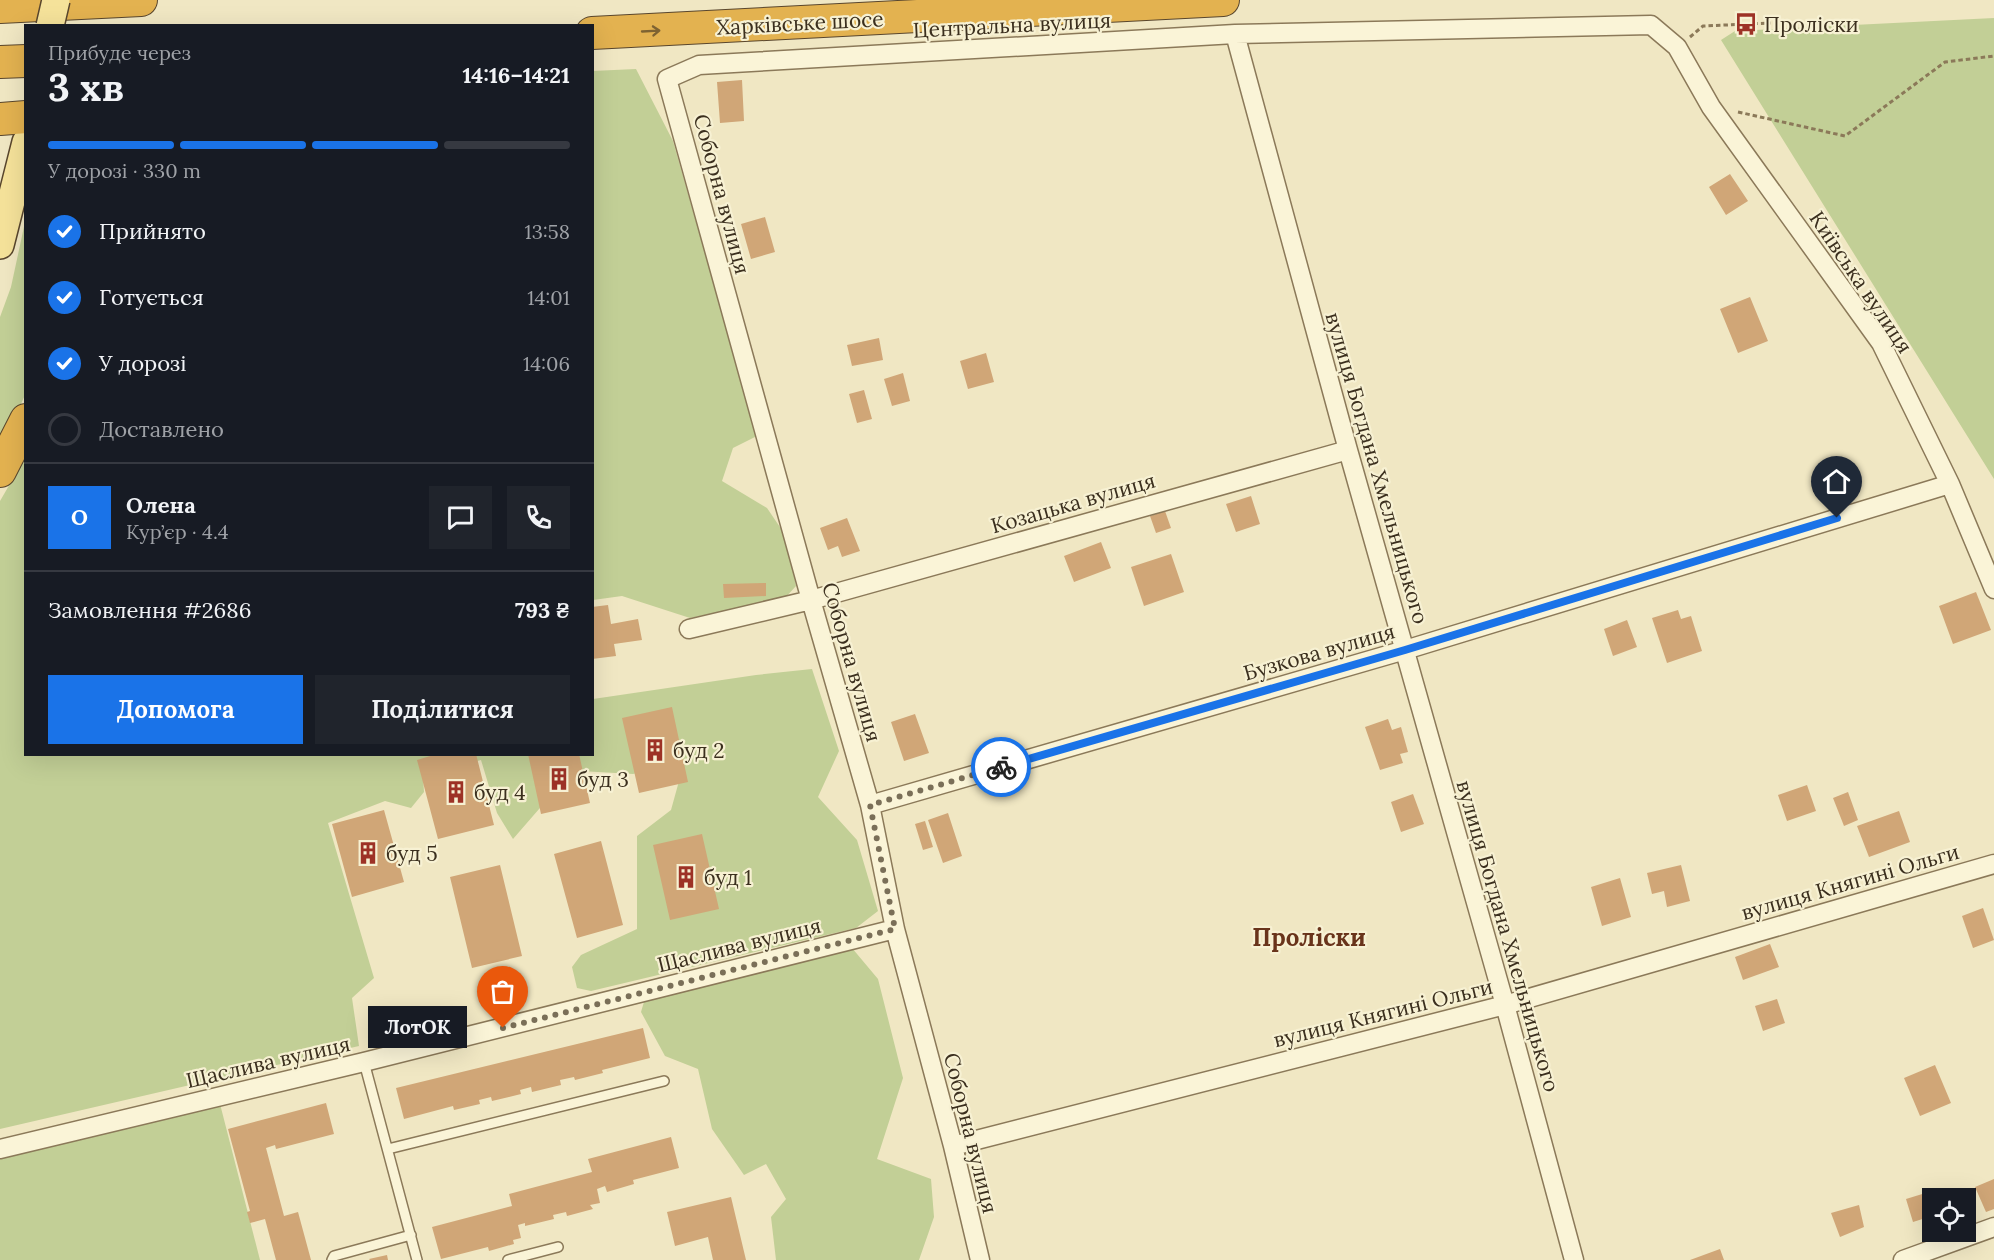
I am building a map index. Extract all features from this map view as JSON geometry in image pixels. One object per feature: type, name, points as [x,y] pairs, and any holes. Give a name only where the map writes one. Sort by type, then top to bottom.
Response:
[{"type":"highway","points":[[0,7],[141,0]]},
{"type":"highway","name":"Харківське шосе","points":[[594,33],[1223,0]]},
{"type":"highway","points":[[0,62],[24,61]]},
{"type":"highway","points":[[0,119],[24,117]]},
{"type":"highway","points":[[0,471],[24,424]]},
{"type":"main road","points":[[50,24],[56,0]]},
{"type":"main road","points":[[0,245],[24,148]]},
{"type":"street","name":"Київська вулиця","points":[[1650,25],[1677,47],[1711,106],[1881,343],[1950,484],[1994,589]]},
{"type":"street","name":"Центральна вулиця","points":[[667,79],[699,65],[1235,34],[1650,25]]},
{"type":"street","name":"вулиця Богдана Хмельницького","points":[[1235,34],[1348,450],[1505,1005],[1574,1260]]},
{"type":"street","name":"Соборна вулиця","points":[[667,79],[870,805],[895,929],[953,1146],[980,1260]]},
{"type":"street","name":"Козацька вулиця","points":[[689,629],[811,600],[1348,450]]},
{"type":"street","name":"Бузкова вулиця","points":[[870,805],[1405,650],[1950,484]]},
{"type":"street","name":"вулиця Княгині Ольги","points":[[953,1146],[1505,1005],[1994,864]]},
{"type":"street","name":"Щаслива вулиця","points":[[0,1149],[364,1062],[895,929]]},
{"type":"street","points":[[1903,1260],[1994,1227]]},
{"type":"lane","points":[[364,1062],[417,1260]]},
{"type":"lane","points":[[388,1149],[664,1081]]},
{"type":"lane","points":[[332,1260],[334,1256],[411,1235]]},
{"type":"lane","points":[[508,1260],[558,1247]]},
{"type":"path","points":[[1677,47],[1703,26],[1771,23]]},
{"type":"path","points":[[1711,106],[1845,136],[1946,62],[1994,56]]},
{"type":"green space","points":[[1994,18],[1994,479],[1721,40],[1735,31]]},
{"type":"green space","points":[[636,69],[673,141],[757,436],[733,448],[722,481],[767,508],[786,536],[796,586],[784,599],[690,618],[622,596],[594,600],[594,71]]},
{"type":"green space","points":[[24,227],[24,397],[0,451],[0,317],[11,287]]},
{"type":"green space","points":[[24,460],[24,756],[594,756],[594,699],[812,669],[839,751],[818,797],[857,840],[878,911],[856,928],[591,991],[577,988],[572,967],[581,955],[637,929],[637,836],[671,810],[684,763],[633,774],[545,769],[546,801],[513,839],[497,813],[481,760],[423,776],[424,792],[411,808],[385,801],[328,823],[374,978],[352,998],[359,1046],[0,1129],[0,501]]},
{"type":"green space","points":[[852,948],[878,979],[903,1078],[877,1159],[931,1179],[934,1217],[919,1260],[776,1260],[771,1217],[786,1199],[766,1164],[744,1175],[712,1129],[698,1069],[665,1056],[641,1012],[646,995]]},
{"type":"green space","points":[[219,1100],[260,1260],[0,1260],[0,1155]]},
{"type":"building","points":[[742,80],[744,121],[720,123],[717,82]]},
{"type":"building","points":[[1730,174],[1748,201],[1726,215],[1709,187]]},
{"type":"building","points":[[765,217],[775,252],[751,259],[741,224]]},
{"type":"building","points":[[1750,297],[1768,341],[1738,353],[1720,309]]},
{"type":"building","points":[[879,338],[883,360],[852,366],[847,345]]},
{"type":"building","points":[[986,353],[994,382],[968,389],[960,361]]},
{"type":"building","points":[[903,373],[910,401],[892,406],[884,379]]},
{"type":"building","points":[[864,390],[872,419],[857,423],[849,394]]},
{"type":"building","points":[[1251,496],[1260,524],[1236,532],[1226,504]]},
{"type":"building","points":[[1165,511],[1171,528],[1156,533],[1150,516]]},
{"type":"building","points":[[847,518],[860,551],[842,557],[838,546],[828,550],[820,528]]},
{"type":"building","points":[[1101,542],[1111,568],[1074,582],[1064,556]]},
{"type":"building","points":[[1171,554],[1184,592],[1144,606],[1131,567]]},
{"type":"building","points":[[766,583],[766,596],[724,598],[723,584]]},
{"type":"building","points":[[1976,592],[1991,630],[1953,644],[1939,606]]},
{"type":"building","points":[[608,605],[611,624],[638,619],[642,640],[614,644],[616,656],[594,659],[594,607]]},
{"type":"building","points":[[1678,610],[1681,619],[1691,616],[1702,651],[1667,663],[1652,618]]},
{"type":"building","points":[[1627,620],[1637,647],[1613,656],[1604,629]]},
{"type":"building","name":"буд 2","points":[[672,707],[688,782],[639,793],[622,718]]},
{"type":"building","points":[[915,714],[929,753],[904,761],[891,722]]},
{"type":"building","points":[[1388,719],[1392,730],[1401,727],[1408,752],[1400,754],[1403,763],[1380,770],[1365,727]]},
{"type":"building","name":"буд 4","points":[[430,756],[477,756],[494,825],[438,839],[417,760]]},
{"type":"building","name":"буд 3","points":[[528,756],[579,756],[590,803],[541,814]]},
{"type":"building","points":[[1807,785],[1816,811],[1787,821],[1778,795]]},
{"type":"building","points":[[1848,792],[1858,820],[1844,826],[1833,798]]},
{"type":"building","points":[[1413,794],[1424,824],[1401,832],[1391,802]]},
{"type":"building","name":"буд 5","points":[[384,810],[404,882],[352,897],[332,824]]},
{"type":"building","points":[[1899,811],[1910,842],[1869,857],[1857,826]]},
{"type":"building","points":[[948,813],[962,856],[943,863],[928,820]]},
{"type":"building","points":[[925,821],[933,847],[923,850],[915,824]]},
{"type":"building","name":"буд 1","points":[[702,834],[719,909],[670,920],[653,845]]},
{"type":"building","points":[[601,841],[623,925],[577,938],[554,854]]},
{"type":"building","points":[[500,865],[522,956],[472,968],[450,877]]},
{"type":"building","points":[[1681,865],[1690,901],[1667,907],[1664,891],[1652,894],[1647,873]]},
{"type":"building","points":[[1620,878],[1631,917],[1602,926],[1591,887]]},
{"type":"building","points":[[1983,908],[1994,940],[1973,948],[1962,916]]},
{"type":"building","points":[[1770,944],[1779,967],[1743,980],[1735,957]]},
{"type":"building","points":[[1777,999],[1785,1023],[1763,1031],[1755,1006]]},
{"type":"building","points":[[643,1028],[650,1058],[602,1070],[603,1073],[575,1080],[574,1077],[560,1080],[561,1085],[532,1092],[531,1087],[520,1090],[521,1094],[492,1101],[491,1097],[479,1100],[480,1104],[454,1110],[453,1106],[404,1119],[396,1088]]},
{"type":"building","points":[[1935,1065],[1951,1103],[1920,1116],[1904,1078]]},
{"type":"building","points":[[326,1103],[334,1134],[276,1149],[275,1145],[266,1148],[284,1216],[298,1212],[311,1260],[276,1260],[265,1219],[250,1223],[247,1212],[250,1211],[228,1129]]},
{"type":"building","points":[[671,1137],[679,1168],[633,1180],[634,1184],[607,1192],[605,1186],[597,1189],[600,1203],[590,1205],[593,1209],[567,1216],[566,1212],[553,1215],[554,1219],[525,1226],[525,1223],[518,1225],[521,1238],[513,1240],[514,1244],[489,1251],[488,1247],[441,1259],[432,1227],[512,1206],[509,1194],[592,1172],[588,1159]]},
{"type":"building","points":[[1994,1179],[1994,1209],[1986,1212],[1975,1187]]},
{"type":"building","points":[[1922,1194],[1922,1219],[1913,1222],[1906,1199]]},
{"type":"building","points":[[731,1197],[746,1260],[713,1260],[708,1237],[675,1246],[667,1212]]},
{"type":"building","points":[[1859,1205],[1864,1227],[1840,1237],[1831,1213]]},
{"type":"building","points":[[1720,1249],[1724,1260],[1690,1260]]},
{"type":"building","points":[[387,1255],[388,1260],[369,1259]]},
{"type":"way so far","points":[[503,1028],[895,929],[870,805],[1001,767]]},
{"type":"place","name":"Проліски","points":[[1746,24]]},
{"type":"place","name":"буд 2","points":[[655,750]]},
{"type":"place","name":"буд 3","points":[[559,779]]},
{"type":"place","name":"буд 4","points":[[456,792]]},
{"type":"place","name":"буд 5","points":[[368,853]]},
{"type":"place","name":"буд 1","points":[[686,877]]},
{"type":"place","name":"ЛотОК","points":[[503,1028]]},
{"type":"district","name":"Проліски","points":[[1309,937]]},
{"type":"route","points":[[1001,767],[1405,650],[1837,518]]}]
